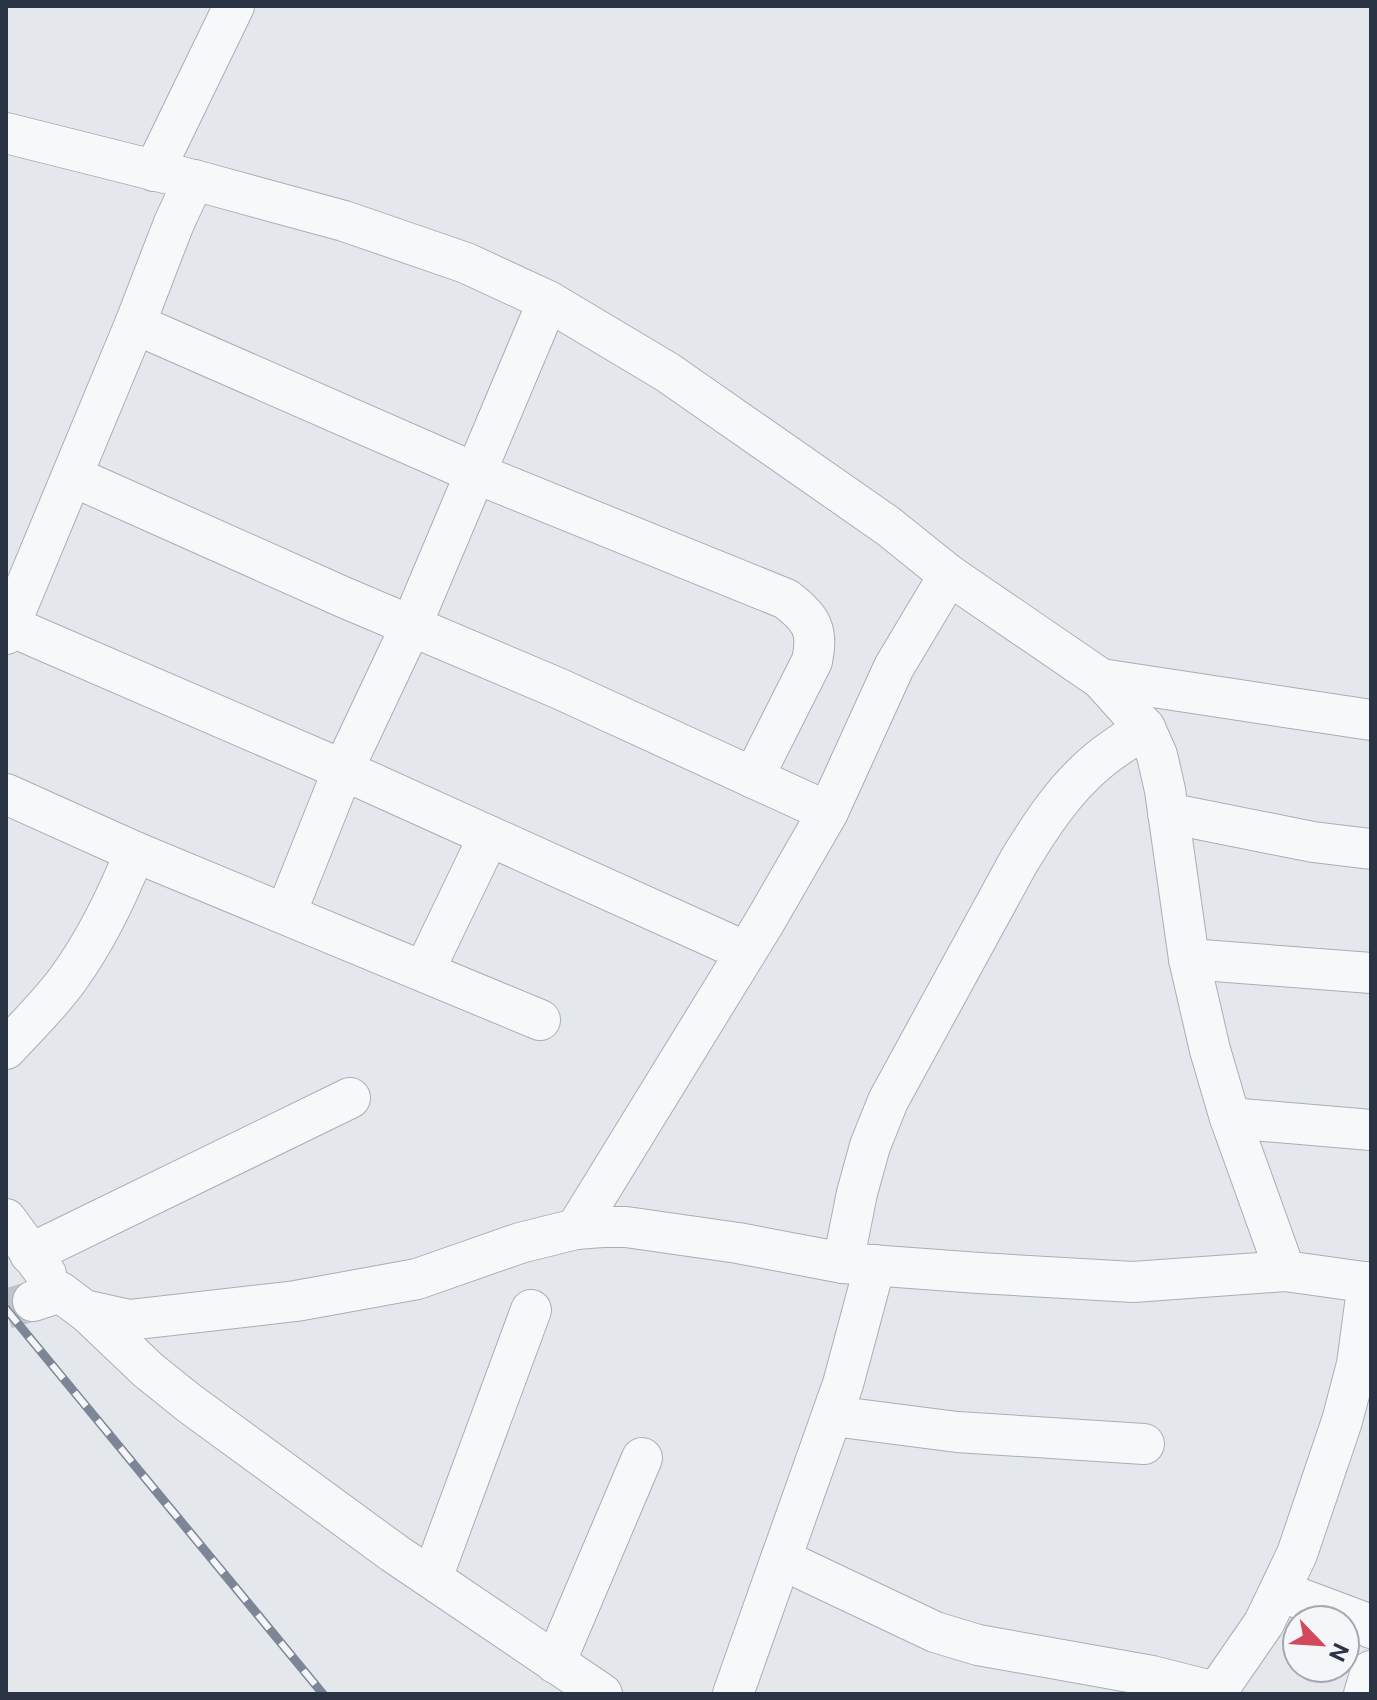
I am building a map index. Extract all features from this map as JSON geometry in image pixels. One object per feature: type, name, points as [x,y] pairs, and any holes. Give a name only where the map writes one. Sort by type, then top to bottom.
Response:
[{"type":"street","points":[[154,171],[234,6]]},
{"type":"street","points":[[6,133],[344,221],[466,263],[548,301],[667,372],[888,526],[949,575],[1101,679],[1145,728],[1157,755],[1189,959],[1210,1050],[1230,1118],[1285,1271]]},
{"type":"street","points":[[194,180],[8,630],[343,770],[746,952]]},
{"type":"street","points":[[286,913],[343,770],[411,626],[548,301]]},
{"type":"street","points":[[135,324],[475,473],[786,599],[803,612],[813,629],[816,644],[812,661],[753,778]]},
{"type":"street","points":[[72,476],[560,689],[828,812]]},
{"type":"street","points":[[576,1229],[828,812],[894,667],[949,575]]},
{"type":"street","points":[[1101,679],[1371,720]]},
{"type":"street","points":[[733,1694],[833,1416],[859,1264],[870,1146],[888,1101],[1043,822],[1098,761],[1145,728]]},
{"type":"street","points":[[6,794],[135,852],[540,1020]]},
{"type":"street","points":[[1168,813],[1313,842],[1371,849]]},
{"type":"street","points":[[424,971],[489,836]]},
{"type":"street","points":[[6,1049],[67,981],[93,942],[115,902],[135,852]]},
{"type":"street","points":[[1189,959],[1371,973]]},
{"type":"street","points":[[30,1254],[350,1098]]},
{"type":"street","points":[[1230,1118],[1371,1130]]},
{"type":"street","points":[[6,1219],[59,1301],[189,1403],[432,1578],[602,1694]]},
{"type":"street","points":[[59,1301],[129,1320],[296,1301],[417,1279],[520,1243],[576,1229],[626,1227],[859,1264],[1133,1282],[1285,1271],[1369,1282],[1357,1364],[1342,1421],[1297,1554],[1264,1623],[1215,1693],[1152,1676],[978,1645],[935,1632],[781,1559]]},
{"type":"street","points":[[432,1578],[531,1310]]},
{"type":"street","points":[[833,1416],[957,1432],[1144,1444]]},
{"type":"street","points":[[555,1663],[642,1458]]},
{"type":"street","points":[[1280,1591],[1371,1628]]},
{"type":"street","points":[[1364,1694],[1371,1671]]},
{"type":"tunnel","points":[[6,1309],[33,1301]]},
{"type":"railway","points":[[6,1309],[323,1694]]}]
